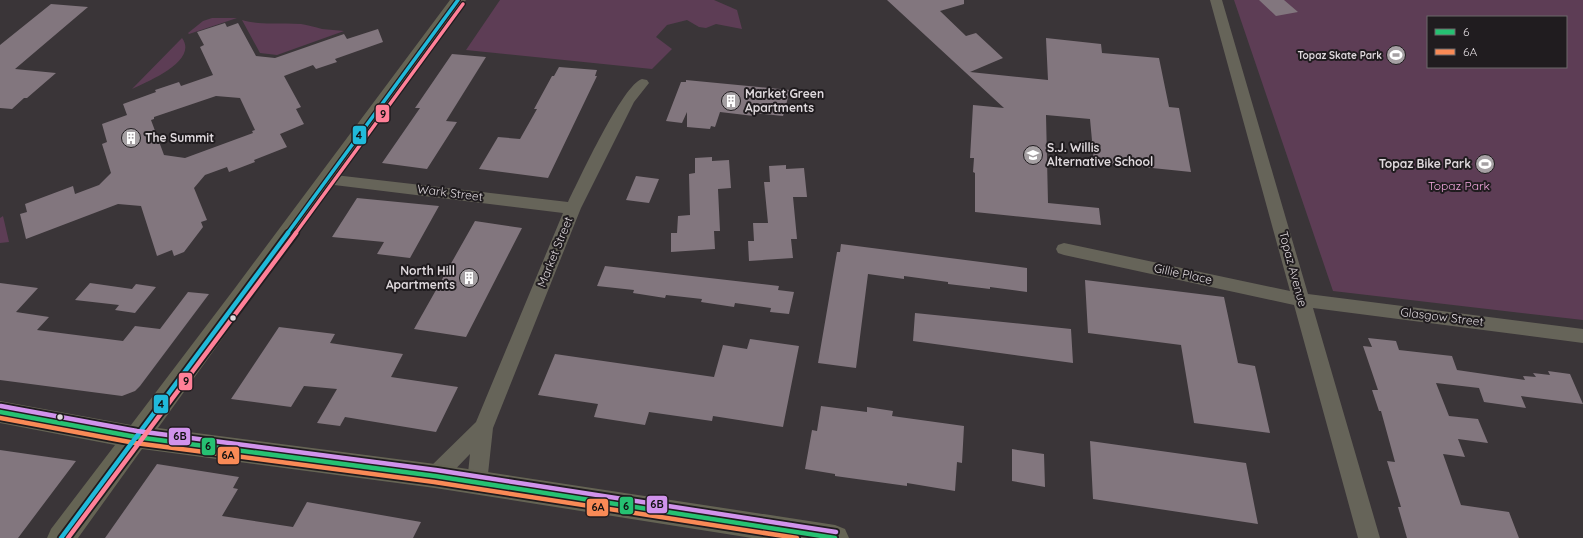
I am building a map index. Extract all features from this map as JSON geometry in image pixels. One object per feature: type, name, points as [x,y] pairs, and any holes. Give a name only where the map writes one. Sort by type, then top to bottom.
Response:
[{"type":"main road","points":[[61,538],[243,294],[458,0]]},
{"type":"main road","points":[[0,412],[136,437],[435,476],[835,538]]},
{"type":"street","name":"Topaz Avenue","points":[[1216,0],[1369,538]]},
{"type":"street","name":"Market Street","points":[[477,483],[483,428],[573,208],[628,100],[642,84]]},
{"type":"street","name":"Wark Street","points":[[326,179],[430,190],[573,208]]},
{"type":"street","name":"Gillie Place","points":[[1064,249],[1301,300]]},
{"type":"street","name":"Glasgow Street","points":[[1301,300],[1583,336]]},
{"type":"street","name":"Market Street","points":[[435,476],[483,428]]},
{"type":"green space","points":[[500,0],[714,0],[737,10],[742,29],[716,24],[706,28],[699,27],[687,20],[667,25],[656,37],[672,49],[652,69],[466,50]]},
{"type":"green space","name":"Topaz Park","points":[[1234,0],[1583,0],[1583,320],[1333,291]]},
{"type":"green space","points":[[212,18],[237,18],[189,34],[188,33],[203,21]]},
{"type":"green space","points":[[242,20],[249,22],[301,24],[322,29],[344,31],[277,55],[260,53]]},
{"type":"green space","points":[[182,38],[185,47],[183,55],[178,62],[159,76],[132,89]]},
{"type":"green space","points":[[3,216],[9,242],[0,243],[0,218]]},
{"type":"building","points":[[887,0],[964,0],[964,4],[940,11],[966,36],[976,33],[1003,58],[970,72],[1048,80],[1046,38],[1101,44],[1102,53],[1159,58],[1169,107],[1179,108],[1191,172],[1094,162],[1090,119],[1046,115],[1048,203],[1099,208],[1101,225],[975,212],[975,173],[973,172],[974,158],[970,158],[973,105],[1004,108]]},
{"type":"building","points":[[1259,0],[1284,0],[1298,12],[1276,16]]},
{"type":"building","points":[[51,4],[88,7],[15,69],[56,73],[12,109],[0,108],[0,45]]},
{"type":"building","name":"The Summit","points":[[225,23],[227,27],[238,23],[256,56],[275,58],[344,34],[347,39],[378,29],[383,42],[335,59],[337,62],[316,69],[313,65],[284,76],[301,107],[296,109],[304,124],[280,134],[287,147],[229,172],[227,167],[205,175],[194,188],[207,220],[201,222],[203,227],[184,252],[174,256],[172,250],[157,256],[141,206],[118,204],[26,239],[20,214],[27,212],[25,204],[73,186],[75,194],[99,185],[111,173],[102,144],[107,142],[102,124],[127,115],[123,104],[156,92],[155,90],[179,82],[181,86],[213,75],[200,47],[204,45],[197,32]],"holes":[[[216,96],[240,98],[255,130],[252,131],[253,133],[185,158],[164,155],[151,120],[154,119],[154,117]]]},
{"type":"building","points":[[452,54],[486,57],[446,121],[457,122],[427,169],[382,163],[420,108],[415,108]]},
{"type":"building","points":[[559,67],[597,70],[595,76],[597,76],[548,178],[479,169],[498,137],[520,139],[537,109],[534,109],[552,76],[554,76]]},
{"type":"building","name":"Market Green Apartments","points":[[686,80],[790,90],[783,116],[755,113],[754,116],[720,112],[715,127],[711,126],[710,129],[687,127],[687,112],[682,123],[666,121],[681,82],[686,82]]},
{"type":"building","points":[[712,157],[712,161],[729,160],[731,188],[718,189],[720,231],[714,231],[715,249],[671,252],[671,233],[677,233],[678,216],[690,215],[689,174],[695,173],[695,158]]},
{"type":"building","points":[[786,165],[786,169],[804,168],[807,197],[793,197],[797,239],[791,239],[793,258],[749,261],[748,241],[754,241],[753,223],[768,223],[764,182],[770,182],[769,166]]},
{"type":"building","points":[[636,176],[659,179],[649,203],[626,200]]},
{"type":"building","points":[[357,198],[439,206],[410,258],[377,254],[384,242],[332,237]]},
{"type":"building","name":"North Hill Apartments","points":[[475,221],[522,228],[466,337],[414,329]]},
{"type":"building","points":[[841,244],[1027,268],[1027,292],[990,287],[990,289],[948,284],[948,282],[904,276],[904,279],[868,274],[856,368],[818,363],[837,252],[840,252]]},
{"type":"building","points":[[605,266],[779,286],[778,290],[794,292],[789,314],[770,312],[771,308],[735,303],[734,307],[701,302],[702,299],[666,295],[665,298],[633,293],[634,290],[597,286]]},
{"type":"building","points":[[1085,280],[1224,297],[1238,363],[1255,366],[1270,433],[1194,423],[1181,345],[1088,333]]},
{"type":"building","points":[[0,283],[38,288],[16,312],[49,317],[37,330],[123,341],[135,326],[160,329],[188,292],[209,294],[140,386],[135,391],[122,396],[0,380]]},
{"type":"building","points":[[90,283],[132,289],[136,284],[156,287],[135,313],[115,310],[119,305],[75,300]]},
{"type":"building","points":[[915,313],[1071,329],[1073,363],[913,341]]},
{"type":"building","points":[[279,327],[335,334],[330,343],[403,354],[391,377],[458,387],[436,432],[345,417],[340,426],[317,423],[337,389],[304,386],[291,407],[231,399]]},
{"type":"building","points":[[1368,338],[1396,341],[1399,350],[1452,356],[1457,370],[1525,380],[1523,376],[1536,377],[1533,373],[1550,375],[1548,371],[1570,374],[1583,404],[1521,396],[1526,408],[1484,402],[1479,388],[1436,383],[1449,416],[1478,419],[1488,443],[1458,439],[1465,457],[1443,454],[1461,505],[1509,512],[1519,538],[1407,538],[1398,507],[1401,507],[1387,461],[1395,462],[1381,411],[1379,411],[1372,390],[1378,390],[1363,346],[1372,347]]},
{"type":"building","points":[[750,339],[799,346],[783,427],[713,416],[712,421],[649,412],[645,425],[594,417],[598,404],[538,395],[555,354],[714,377],[723,345],[747,349]]},
{"type":"building","points":[[821,406],[867,412],[867,407],[893,411],[892,416],[964,426],[962,463],[957,462],[955,491],[907,483],[907,486],[835,476],[835,474],[805,469],[812,430],[817,431]]},
{"type":"building","points":[[1090,441],[1246,463],[1258,524],[1093,499]]},
{"type":"building","points":[[1012,449],[1044,454],[1045,487],[1012,481]]},
{"type":"building","points":[[0,450],[76,461],[18,538],[0,538]]},
{"type":"building","points":[[157,464],[239,477],[233,488],[238,489],[222,516],[293,527],[307,502],[421,522],[413,538],[105,538]]},
{"type":"transit line","name":"4","points":[[61,538],[243,294],[458,0]]},
{"type":"transit line","name":"9","points":[[68,538],[248,298],[463,4]]},
{"type":"transit line","name":"6B","points":[[1,406],[137,431],[436,470],[836,532]]},
{"type":"transit line","name":"6","points":[[0,412],[136,437],[435,476],[835,538]]},
{"type":"transit line","name":"6A","points":[[0,418],[135,443],[434,482],[797,538]]},
{"type":"place","name":"Topaz Skate Park","points":[[1396,55]]},
{"type":"place","name":"Market Green Apartments","points":[[731,101]]},
{"type":"place","name":"The Summit","points":[[131,138]]},
{"type":"place","name":"S.J. Willis Alternative School","points":[[1033,155]]},
{"type":"place","name":"Topaz Bike Park","points":[[1485,164]]},
{"type":"place","name":"North Hill Apartments","points":[[469,278]]}]
